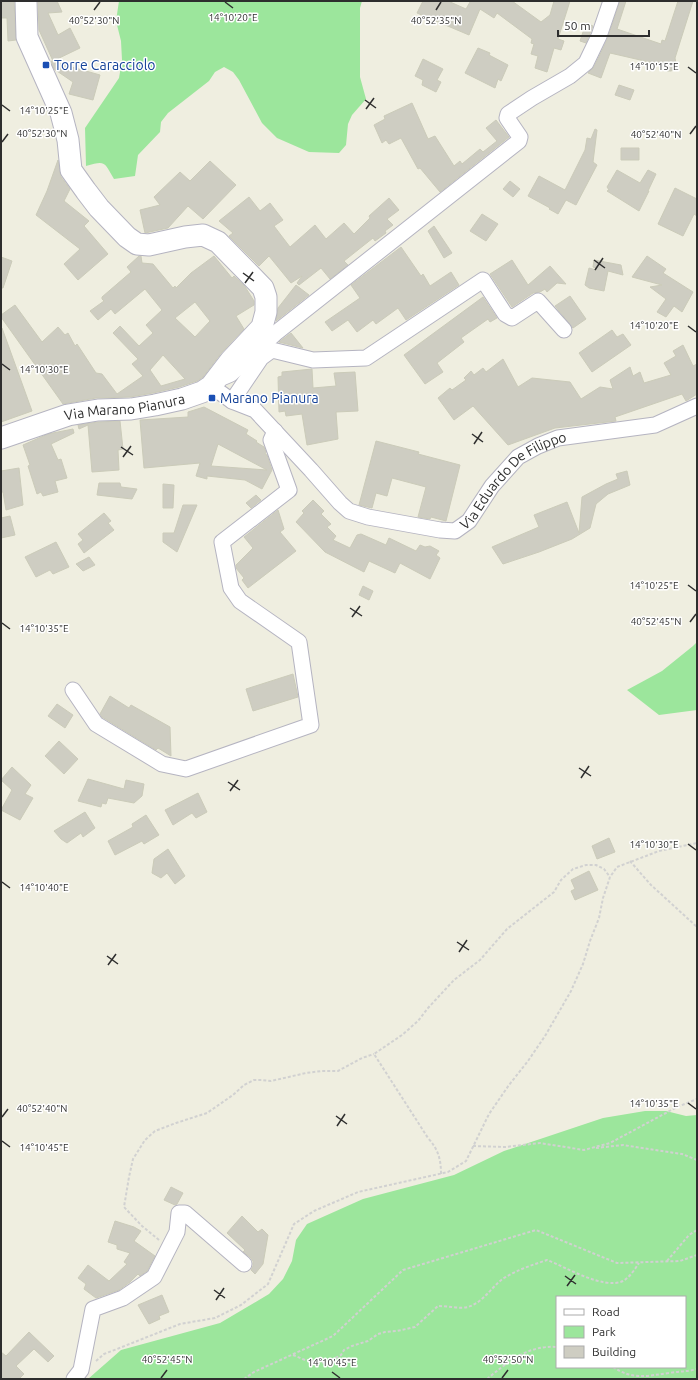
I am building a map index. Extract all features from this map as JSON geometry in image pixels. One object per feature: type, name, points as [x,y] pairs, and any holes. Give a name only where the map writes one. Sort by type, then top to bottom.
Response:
[{"type":"street","name":"Via Marano Pianura","points":[[1,438],[68,415],[98,410],[131,409],[156,405],[182,399],[202,392],[214,382],[231,360],[262,327],[266,312],[266,297],[263,288],[218,242],[203,235],[185,237],[149,245],[137,244],[127,237],[99,208],[71,170],[68,140],[61,113],[27,37],[26,1]]},
{"type":"street","points":[[214,382],[230,374],[277,332],[519,141],[520,137],[508,118],[508,114],[570,76],[586,63],[599,36],[611,1]]},
{"type":"street","points":[[232,400],[261,358],[272,350],[313,360],[366,358],[483,280],[505,314],[512,318],[538,301],[564,330]]},
{"type":"street","name":"Via Eduardo De Filippo","points":[[214,382],[232,400],[255,410],[349,511],[368,517],[440,530],[455,531],[468,521],[492,486],[518,457],[538,446],[558,438],[655,425],[697,406]]},
{"type":"street","points":[[73,690],[96,724],[162,764],[186,768],[311,725],[299,642],[240,600],[231,588],[222,542],[289,490],[272,440],[275,431]]},
{"type":"street","points":[[74,1379],[81,1370],[93,1309],[123,1298],[154,1277],[177,1232],[179,1213],[185,1213],[244,1264]]},
{"type":"path","points":[[92,1365],[104,1354],[117,1348],[180,1324],[215,1318],[241,1305],[268,1284],[294,1224],[314,1211],[358,1192],[448,1172],[466,1161],[488,1114],[533,1055],[558,1016],[571,991],[583,964],[599,918],[603,898],[610,877],[617,867],[659,851],[697,843]]},
{"type":"path","points":[[630,861],[651,885],[697,927]]},
{"type":"path","points":[[168,1248],[154,1237],[124,1207],[128,1177],[133,1159],[146,1140],[155,1131],[207,1113],[233,1095],[244,1085],[254,1080],[271,1081],[306,1073],[338,1071],[362,1058],[374,1054],[402,1036],[418,1021],[454,980],[480,960],[507,929],[554,892],[561,880],[573,869],[586,864],[596,865],[604,869],[610,877]]},
{"type":"path","points":[[374,1054],[428,1138],[436,1147],[440,1159],[441,1174]]},
{"type":"path","points":[[473,1146],[505,1147],[540,1143],[584,1150],[610,1143],[677,1107],[697,1099]]},
{"type":"path","points":[[591,1148],[623,1145],[682,1154],[697,1160]]},
{"type":"path","points":[[244,1379],[254,1372],[332,1336],[403,1270],[536,1230],[616,1263],[680,1261],[697,1254]]},
{"type":"path","points":[[667,1262],[689,1235],[697,1230]]},
{"type":"path","points":[[292,1355],[305,1360],[326,1363],[341,1355],[344,1350],[368,1341],[378,1334],[415,1327],[438,1306],[461,1308],[468,1307],[485,1297],[504,1279],[530,1266],[547,1260],[585,1278],[610,1283],[621,1282],[626,1279],[640,1262]]},
{"type":"path","points":[[487,1379],[508,1362],[530,1350],[556,1347]]},
{"type":"path","points":[[614,1368],[639,1377],[670,1372],[687,1372],[697,1369]]},
{"type":"green space","points":[[119,1],[362,1],[360,8],[360,77],[366,99],[352,115],[348,124],[346,145],[339,153],[309,152],[277,138],[262,123],[239,80],[233,72],[224,67],[215,72],[209,81],[168,113],[161,122],[160,132],[138,155],[135,176],[114,179],[104,164],[97,163],[86,166],[85,128],[119,78],[122,60],[121,41],[116,21]]},
{"type":"green space","points":[[697,642],[697,710],[659,715],[627,690],[662,671]]},
{"type":"green space","points":[[645,1111],[666,1111],[686,1116],[697,1115],[697,1379],[88,1379],[121,1350],[220,1323],[269,1294],[283,1279],[292,1261],[296,1240],[307,1224],[363,1199],[454,1175],[504,1151],[603,1118]]},
{"type":"building","points":[[1,1],[14,1],[16,40],[8,41],[7,18],[1,18]]},
{"type":"building","points":[[38,1],[57,1],[62,12],[48,13],[58,35],[70,28],[80,48],[53,61],[39,30]]},
{"type":"building","points":[[423,1],[448,1],[466,9],[470,2],[469,1],[512,1],[541,22],[550,15],[554,1],[570,1],[558,39],[564,41],[561,50],[554,48],[547,72],[535,68],[538,56],[531,54],[534,44],[531,43],[532,39],[497,13],[494,18],[480,9],[469,35],[417,13]]},
{"type":"building","points":[[620,1],[626,1],[617,29],[661,44],[662,40],[665,41],[678,1],[693,1],[675,58],[677,68],[667,71],[662,65],[610,53],[601,78],[588,73],[594,67],[607,40]]},
{"type":"building","points":[[586,23],[593,26],[586,43],[580,41]]},
{"type":"building","points":[[478,48],[490,53],[489,55],[508,65],[501,81],[498,79],[495,88],[465,73]]},
{"type":"building","points":[[423,59],[443,69],[437,80],[441,82],[436,92],[422,85],[423,80],[415,76]]},
{"type":"building","points":[[51,61],[100,75],[93,100],[69,94],[73,82],[54,69]]},
{"type":"building","points":[[619,85],[634,90],[630,100],[615,95]]},
{"type":"building","points":[[412,103],[428,139],[435,136],[454,166],[460,161],[462,164],[480,149],[483,152],[497,141],[486,128],[496,120],[509,137],[440,192],[420,168],[418,169],[401,138],[389,144],[386,140],[382,143],[374,125],[385,119],[384,116]]},
{"type":"building","points":[[595,129],[597,130],[593,162],[597,165],[576,205],[566,200],[558,214],[528,196],[539,176],[565,190],[585,150],[587,138],[591,139]]},
{"type":"building","points":[[621,148],[639,148],[639,160],[621,160]]},
{"type":"building","points":[[58,160],[61,177],[70,189],[64,201],[89,221],[84,226],[108,254],[78,280],[64,264],[80,249],[36,215],[47,191]]},
{"type":"building","points":[[210,161],[236,185],[203,219],[188,206],[168,228],[145,233],[140,210],[160,205],[154,197],[180,172],[190,181]]},
{"type":"building","points":[[617,170],[640,183],[648,170],[656,174],[639,211],[607,191],[609,190],[607,187]]},
{"type":"building","points":[[510,181],[520,189],[513,197],[503,189]]},
{"type":"building","points":[[675,188],[697,199],[697,216],[694,214],[683,236],[658,224]]},
{"type":"building","points":[[249,197],[260,211],[270,203],[283,220],[274,226],[290,247],[315,225],[326,239],[344,223],[354,234],[370,218],[369,216],[389,198],[399,210],[387,219],[393,225],[385,231],[386,233],[375,241],[373,238],[344,261],[348,265],[330,279],[321,268],[299,285],[297,283],[302,276],[291,283],[269,256],[259,266],[229,236],[233,233],[219,221]]},
{"type":"building","points":[[482,214],[498,224],[486,241],[470,231]]},
{"type":"building","points":[[434,226],[452,253],[444,258],[428,231]]},
{"type":"building","points":[[401,247],[421,276],[423,274],[430,286],[451,272],[459,285],[406,320],[398,308],[376,324],[373,320],[357,332],[348,320],[332,331],[325,322],[360,298],[351,285]]},
{"type":"building","points":[[139,256],[141,256],[142,263],[153,264],[173,288],[175,286],[176,288],[191,273],[214,256],[232,278],[234,276],[244,285],[254,301],[254,305],[236,316],[244,329],[222,352],[203,377],[197,381],[179,387],[130,397],[96,398],[63,404],[1,315],[15,305],[42,342],[58,327],[65,335],[68,333],[75,346],[77,344],[96,373],[102,374],[117,394],[143,376],[132,364],[138,359],[113,333],[120,326],[139,346],[153,333],[146,325],[162,310],[145,289],[115,314],[111,309],[98,320],[90,311],[104,301],[102,297],[131,272],[127,267]],"holes":[[[195,302],[210,321],[195,337],[175,318]],[[163,355],[185,379],[161,386],[150,370]]]},
{"type":"building","points":[[647,256],[666,269],[663,273],[693,292],[682,312],[674,306],[666,317],[657,312],[666,299],[650,287],[662,285],[632,277]]},
{"type":"building","points":[[1,257],[12,261],[3,288],[1,288]]},
{"type":"building","points":[[512,260],[528,285],[550,266],[566,284],[557,283],[547,292],[545,289],[540,292],[533,293],[512,307],[490,274]]},
{"type":"building","points":[[594,260],[621,265],[623,275],[608,271],[604,291],[589,288],[585,285],[589,268],[596,270],[596,268],[593,267]]},
{"type":"building","points":[[296,285],[309,295],[276,321],[278,308]]},
{"type":"building","points":[[570,296],[586,319],[573,328],[555,306]]},
{"type":"building","points":[[483,297],[497,318],[490,322],[488,319],[461,338],[464,342],[437,363],[443,372],[425,384],[404,355]]},
{"type":"building","points":[[2,328],[32,411],[1,422],[1,329]]},
{"type":"building","points":[[612,330],[617,337],[623,334],[631,345],[592,372],[579,353]]},
{"type":"building","points":[[291,333],[303,348],[279,342]]},
{"type":"building","points":[[683,345],[693,366],[697,364],[697,394],[686,401],[682,394],[615,417],[616,421],[555,428],[508,445],[473,406],[454,420],[438,398],[450,388],[452,390],[466,380],[464,378],[471,371],[474,375],[483,368],[486,372],[503,359],[518,387],[532,378],[570,382],[581,399],[600,387],[613,389],[610,380],[630,367],[633,376],[640,372],[644,383],[671,375],[664,363],[676,356],[673,351]]},
{"type":"building","points":[[312,369],[313,388],[336,386],[334,373],[355,372],[358,411],[336,412],[338,439],[307,445],[302,414],[286,416],[285,411],[279,412],[278,377],[282,376],[282,372]]},
{"type":"building","points":[[204,407],[248,430],[246,434],[264,447],[266,452],[265,454],[267,455],[272,470],[262,489],[245,480],[207,476],[207,479],[196,476],[200,463],[144,468],[140,420],[188,417],[188,412]],"holes":[[[218,444],[267,470],[211,466]]]},
{"type":"building","points":[[120,421],[123,449],[118,450],[119,470],[92,472],[88,425],[79,429],[78,425]]},
{"type":"building","points":[[73,429],[74,433],[51,444],[58,460],[61,459],[67,478],[55,481],[58,492],[43,496],[41,492],[37,494],[28,466],[30,465],[23,445],[48,434]]},
{"type":"building","points":[[376,441],[419,452],[418,454],[460,465],[446,521],[431,517],[430,519],[418,517],[426,487],[392,478],[387,496],[376,493],[372,508],[359,505]]},
{"type":"building","points":[[19,468],[23,505],[6,510],[3,492],[1,492],[1,471]]},
{"type":"building","points":[[627,471],[630,485],[608,494],[596,504],[590,528],[572,539],[503,564],[492,547],[539,527],[534,515],[567,502],[579,533],[582,497],[618,479],[616,474]]},
{"type":"building","points":[[99,483],[120,483],[121,487],[137,489],[132,499],[97,495]]},
{"type":"building","points":[[163,484],[174,485],[173,508],[163,508]]},
{"type":"building","points":[[256,495],[261,500],[251,508],[246,503]]},
{"type":"building","points":[[313,500],[324,511],[321,514],[331,524],[327,527],[336,536],[333,540],[350,548],[357,535],[361,534],[386,545],[389,538],[416,551],[420,545],[425,547],[430,546],[439,551],[436,555],[440,558],[430,579],[400,563],[395,573],[369,561],[364,572],[325,552],[296,522],[304,513],[302,511]]},
{"type":"building","points":[[183,505],[197,505],[177,552],[163,542],[163,533],[174,533]]},
{"type":"building","points":[[278,510],[284,529],[280,532],[296,551],[248,588],[242,580],[244,578],[236,568],[236,565],[253,548],[244,537]]},
{"type":"building","points":[[104,513],[111,521],[108,523],[114,530],[84,553],[78,544],[83,540],[78,534]]},
{"type":"building","points":[[10,516],[15,535],[1,538],[1,518]]},
{"type":"building","points":[[56,542],[69,567],[53,574],[50,570],[36,577],[25,557]]},
{"type":"building","points":[[89,557],[95,565],[83,571],[76,564]]},
{"type":"building","points":[[363,586],[373,591],[369,600],[359,595]]},
{"type":"building","points":[[293,674],[298,697],[253,711],[246,689]]},
{"type":"building","points":[[110,696],[129,708],[131,705],[170,727],[171,756],[158,748],[156,750],[102,717],[100,714]]},
{"type":"building","points":[[57,704],[73,715],[65,728],[48,716]]},
{"type":"building","points":[[59,741],[78,759],[64,774],[45,756]]},
{"type":"building","points":[[12,767],[31,785],[25,794],[33,798],[20,820],[1,810],[12,790],[1,780]]},
{"type":"building","points":[[88,779],[124,789],[126,780],[144,784],[142,796],[134,803],[108,798],[106,804],[102,803],[101,807],[78,801]]},
{"type":"building","points":[[198,793],[207,812],[196,818],[192,813],[173,825],[165,810]]},
{"type":"building","points":[[85,812],[95,828],[83,837],[81,833],[67,843],[54,831]]},
{"type":"building","points":[[146,815],[159,835],[144,844],[142,841],[115,855],[108,841],[133,827],[132,824]]},
{"type":"building","points":[[609,838],[615,852],[597,859],[592,846]]},
{"type":"building","points":[[168,849],[185,876],[175,884],[167,873],[161,878],[152,873],[154,859]]},
{"type":"building","points":[[589,871],[598,890],[575,900],[571,891],[575,889],[571,880]]},
{"type":"building","points":[[171,1187],[183,1193],[175,1205],[164,1200]]},
{"type":"building","points":[[242,1216],[258,1232],[262,1229],[268,1235],[263,1264],[255,1274],[251,1270],[253,1261],[243,1252],[245,1250],[227,1233]]},
{"type":"building","points":[[115,1221],[134,1227],[141,1231],[134,1241],[155,1256],[147,1271],[140,1276],[138,1274],[119,1290],[96,1298],[84,1289],[86,1284],[78,1278],[88,1265],[109,1281],[127,1264],[124,1262],[130,1253],[117,1249],[117,1245],[108,1242]]},
{"type":"building","points":[[162,1295],[169,1312],[159,1316],[160,1319],[149,1324],[138,1305]]},
{"type":"building","points":[[29,1332],[54,1356],[48,1362],[34,1349],[16,1366],[24,1374],[19,1379],[1,1379],[1,1352],[6,1356]]},
{"type":"place","name":"Torre Caracciolo","points":[[46,65]]},
{"type":"place","name":"Marano Pianura","points":[[212,398]]}]
